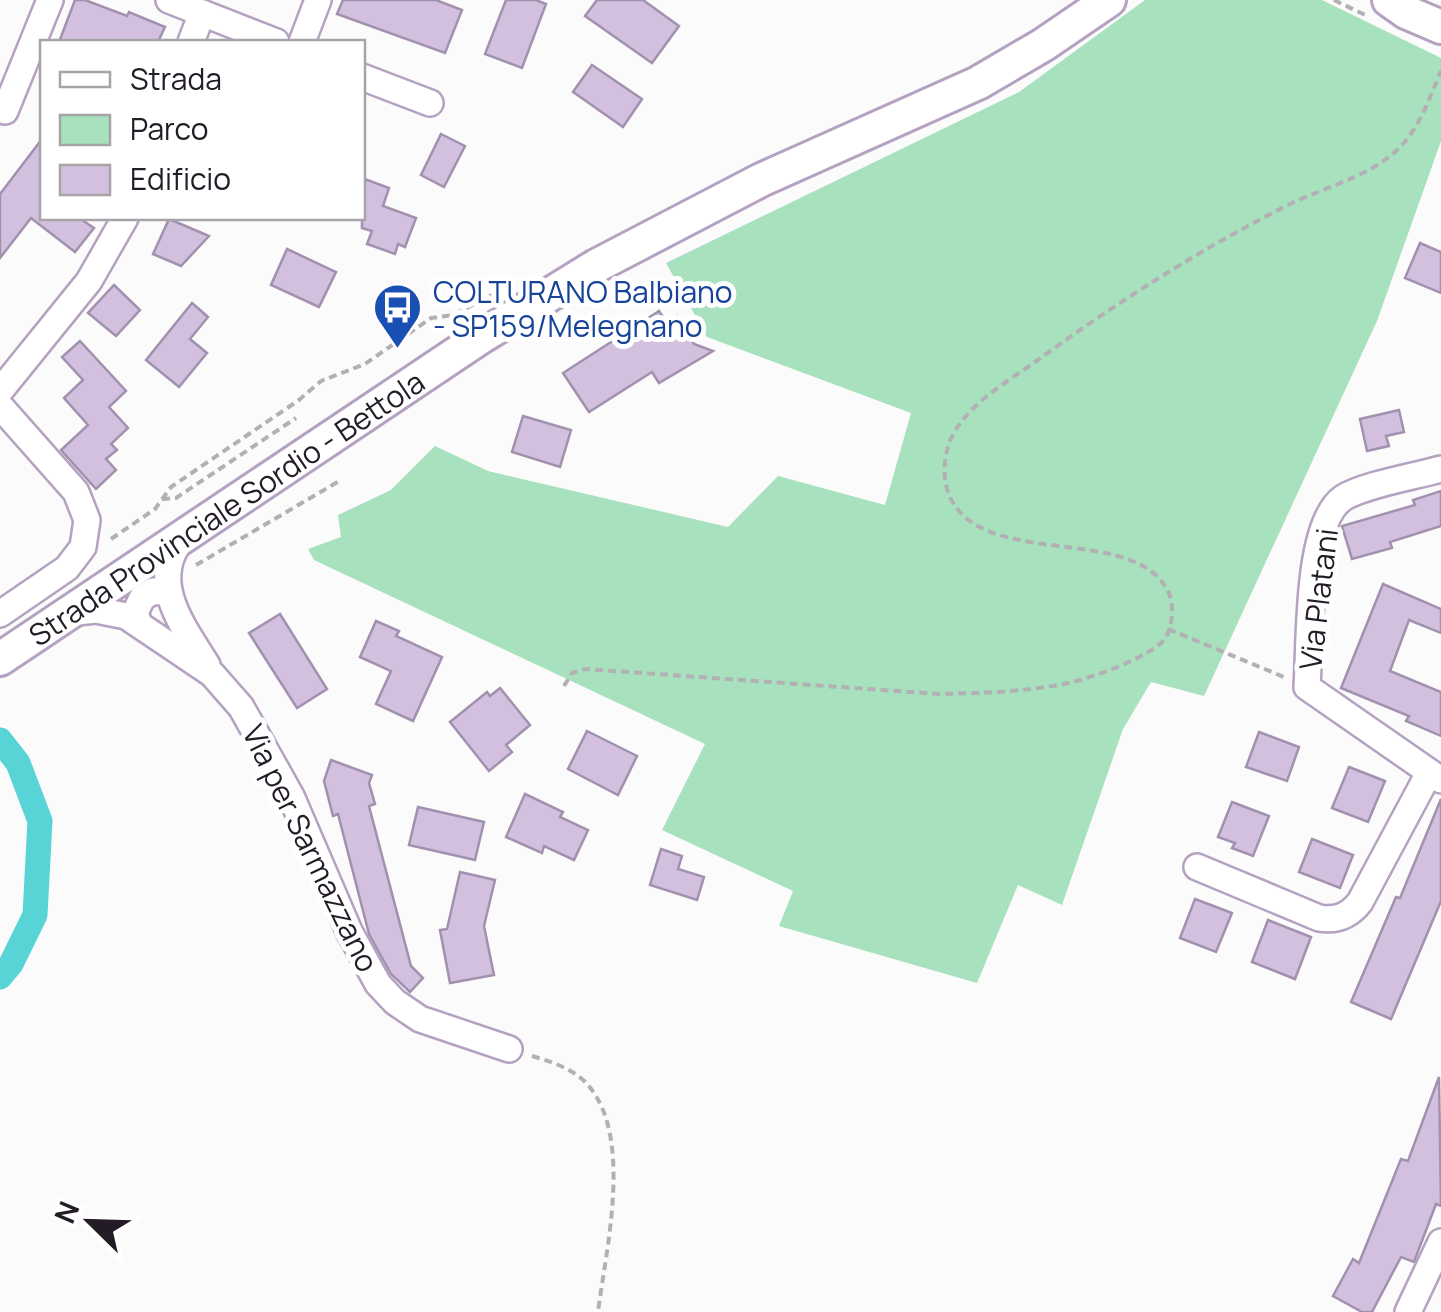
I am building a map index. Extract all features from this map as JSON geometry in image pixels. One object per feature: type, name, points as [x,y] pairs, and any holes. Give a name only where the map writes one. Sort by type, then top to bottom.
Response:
[{"type":"street","points":[[5,111],[50,0]]},
{"type":"street","points":[[169,0],[271,40]]},
{"type":"street","points":[[303,40],[318,0]]},
{"type":"street","points":[[1390,0],[1406,12],[1441,26]]},
{"type":"street","points":[[1416,0],[1441,26]]},
{"type":"street","name":"Strada Provinciale Sordio - Bettola","points":[[2,658],[481,337],[596,266],[760,180],[978,83],[1044,45],[1097,5]]},
{"type":"street","points":[[192,40],[202,13]]},
{"type":"street","points":[[365,78],[430,103]]},
{"type":"street","points":[[0,391],[89,281],[123,220]]},
{"type":"street","points":[[0,406],[81,499],[87,527],[82,547],[67,568],[0,614]]},
{"type":"street","name":"Via Platani","points":[[1307,687],[1316,560],[1329,514],[1348,496],[1441,469]]},
{"type":"street","points":[[67,614],[108,611],[161,634],[172,629],[173,603],[166,569],[185,536]]},
{"type":"street","points":[[154,591],[173,603],[212,674],[146,629],[135,613],[142,598],[154,591]]},
{"type":"street","name":"Via per Sarmazzano","points":[[212,674],[241,707],[291,796],[350,931],[384,991],[420,1019],[508,1050]]},
{"type":"street","points":[[1197,867],[1318,918],[1345,916],[1360,902],[1435,777],[1307,687]]},
{"type":"street","points":[[1408,1312],[1441,1242]]},
{"type":"path","points":[[564,686],[572,673],[585,669],[939,694],[1020,690],[1070,683],[1147,653],[1164,639],[1172,618],[1168,590],[1149,570],[1124,558],[984,531],[962,515],[947,491],[942,468],[951,438],[968,413],[997,389],[1156,278],[1285,206],[1376,165],[1402,146],[1422,117],[1441,72]]},
{"type":"path","points":[[162,500],[176,498],[296,418]]},
{"type":"path","points":[[173,603],[192,568],[341,480]]},
{"type":"path","points":[[1168,629],[1307,687]]},
{"type":"path","points":[[508,1050],[564,1067],[582,1080],[606,1118],[614,1189],[598,1312]]},
{"type":"green space","points":[[1145,0],[1322,0],[1441,58],[1441,141],[1377,321],[1204,696],[1151,682],[1123,729],[1062,905],[1018,885],[977,983],[779,926],[793,891],[662,830],[705,744],[314,560],[308,549],[341,537],[338,515],[391,490],[435,446],[488,471],[728,527],[778,476],[885,505],[911,413],[707,337],[666,263],[1019,92]]},
{"type":"building","points":[[75,0],[127,16],[129,12],[165,27],[159,40],[60,40]]},
{"type":"building","points":[[343,0],[436,0],[462,10],[445,53],[337,14]]},
{"type":"building","points":[[506,0],[546,4],[522,68],[485,54]]},
{"type":"building","points":[[597,0],[643,0],[679,26],[652,63],[585,16]]},
{"type":"building","points":[[592,65],[642,99],[623,127],[573,92]]},
{"type":"building","points":[[441,134],[465,146],[444,187],[421,175]]},
{"type":"building","points":[[40,142],[40,220],[82,220],[94,228],[75,252],[31,218],[0,258],[0,194]]},
{"type":"building","points":[[365,179],[389,188],[383,206],[416,218],[405,247],[398,244],[395,254],[367,244],[372,231],[362,228]]},
{"type":"building","points":[[169,220],[209,236],[181,266],[153,254]]},
{"type":"building","points":[[1420,243],[1441,252],[1441,293],[1405,278]]},
{"type":"building","points":[[287,249],[336,272],[319,307],[271,285]]},
{"type":"building","points":[[114,285],[140,310],[116,336],[88,313]]},
{"type":"building","points":[[192,303],[208,317],[190,339],[207,353],[179,387],[146,360]]},
{"type":"building","points":[[659,311],[666,322],[677,316],[694,344],[713,351],[659,383],[652,372],[589,412],[563,373]]},
{"type":"building","points":[[80,341],[126,391],[109,407],[128,428],[111,444],[117,450],[106,459],[116,470],[96,489],[61,450],[88,425],[64,398],[83,380],[62,357]]},
{"type":"building","points":[[1399,410],[1404,432],[1386,436],[1389,446],[1367,451],[1360,419]]},
{"type":"building","points":[[523,416],[571,430],[560,467],[512,452]]},
{"type":"building","points":[[1441,491],[1441,526],[1390,542],[1392,548],[1352,559],[1342,526],[1415,505],[1413,500]]},
{"type":"building","points":[[1383,584],[1441,609],[1441,633],[1409,620],[1390,671],[1441,692],[1441,736],[1406,721],[1409,716],[1341,688]]},
{"type":"building","points":[[280,614],[327,689],[297,708],[249,633]]},
{"type":"building","points":[[376,621],[399,631],[396,636],[442,657],[413,721],[376,704],[391,671],[360,657]]},
{"type":"building","points":[[500,688],[530,725],[506,745],[512,752],[489,771],[450,722],[487,692],[490,696]]},
{"type":"building","points":[[587,731],[637,756],[618,795],[568,769]]},
{"type":"building","points":[[1259,732],[1299,747],[1287,781],[1246,767]]},
{"type":"building","points":[[331,760],[372,775],[369,783],[375,804],[369,806],[411,966],[423,978],[410,992],[391,974],[369,934],[338,814],[333,816],[324,781]]},
{"type":"building","points":[[1349,767],[1385,781],[1368,822],[1332,808]]},
{"type":"building","points":[[525,794],[563,812],[560,817],[588,830],[574,860],[544,846],[542,853],[506,837]]},
{"type":"building","points":[[1441,799],[1441,901],[1391,1019],[1351,1002]]},
{"type":"building","points":[[1232,802],[1269,816],[1253,856],[1218,837]]},
{"type":"building","points":[[418,807],[484,822],[475,860],[409,845]]},
{"type":"building","points":[[1312,839],[1353,855],[1340,888],[1299,872]]},
{"type":"building","points":[[661,849],[682,856],[678,869],[704,877],[697,900],[650,885]]},
{"type":"building","points":[[460,872],[495,880],[484,926],[494,975],[450,983],[440,930],[447,929]]},
{"type":"building","points":[[1195,899],[1232,913],[1216,952],[1180,938]]},
{"type":"building","points":[[1268,920],[1311,937],[1295,979],[1252,962]]},
{"type":"building","points":[[1439,1077],[1441,1206],[1436,1204],[1414,1262],[1401,1257],[1372,1312],[1362,1312],[1333,1296],[1353,1259],[1359,1263],[1401,1159],[1408,1161]]},
{"type":"waterway","points":[[0,740],[18,763],[40,821],[35,915],[11,964],[0,977]]},
{"type":"place","name":"COLTURANO Balbiano - SP159/Melegnano","points":[[398,350]]}]
